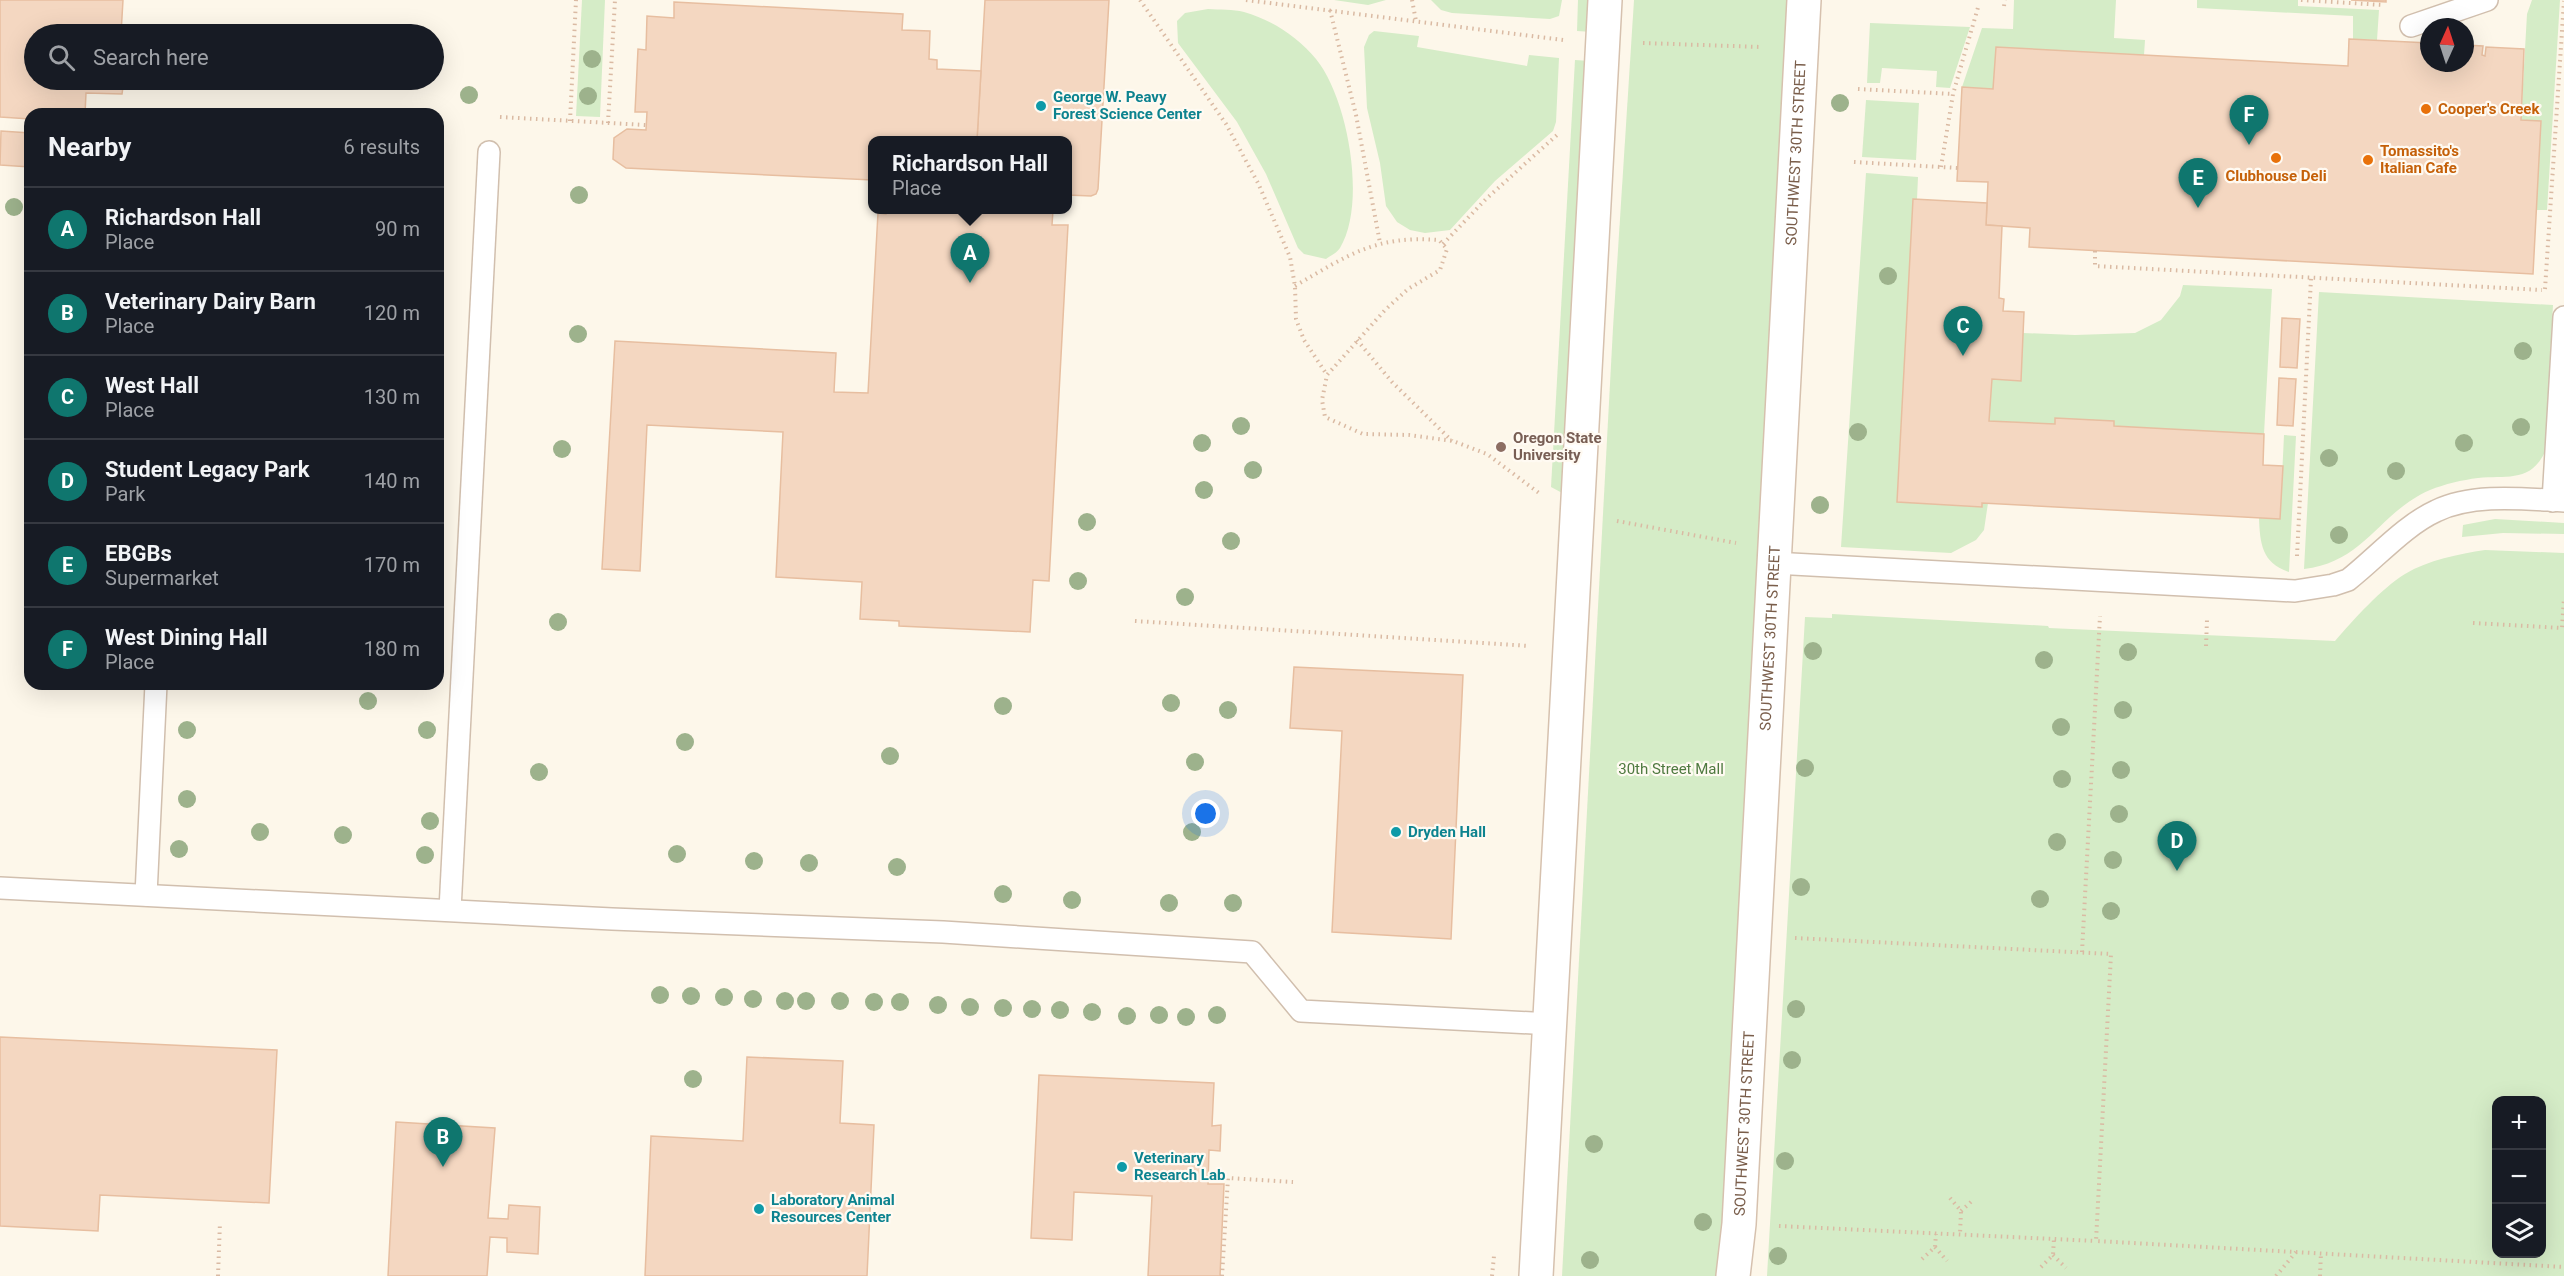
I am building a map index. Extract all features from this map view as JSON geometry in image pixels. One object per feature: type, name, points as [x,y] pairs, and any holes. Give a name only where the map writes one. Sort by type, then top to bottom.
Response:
[{"type":"street","points":[[1536,1276],[1605,0]]},
{"type":"street","name":"SOUTHWEST 30TH STREET","points":[[1733,1276],[1739,1224],[1804,0]]},
{"type":"lane","points":[[2411,26],[2487,0]]},
{"type":"lane","points":[[450,910],[489,152]]},
{"type":"lane","points":[[1775,554],[2295,591],[2348,580],[2434,511],[2458,502],[2559,501],[2564,317]]},
{"type":"lane","points":[[146,895],[156,690]]},
{"type":"lane","points":[[0,888],[944,932],[1252,952],[1301,1011],[1551,1024]]},
{"type":"path","points":[[570,121],[576,0]]},
{"type":"path","points":[[608,123],[615,0]]},
{"type":"path","points":[[1140,0],[1226,124],[1258,183],[1290,257],[1295,285],[1296,319],[1304,340],[1327,375]]},
{"type":"path","points":[[1246,0],[1564,40],[1801,49]]},
{"type":"path","points":[[1412,0],[1416,21]]},
{"type":"path","points":[[2004,6],[2005,0]]},
{"type":"path","points":[[2301,0],[2390,5]]},
{"type":"path","points":[[2545,290],[2564,1]]},
{"type":"path","points":[[1941,167],[1953,94],[1979,4]]},
{"type":"path","points":[[1330,10],[1356,115],[1380,243]]},
{"type":"path","points":[[1858,89],[1953,94]]},
{"type":"path","points":[[491,117],[646,125]]},
{"type":"path","points":[[1443,244],[1486,199],[1559,134]]},
{"type":"path","points":[[1854,162],[1958,168]]},
{"type":"path","points":[[1295,285],[1354,252],[1380,243],[1412,238],[1439,240],[1447,249],[1440,270],[1408,289],[1357,340],[1327,375],[1322,400],[1325,417],[1363,435],[1409,435],[1453,441],[1487,454],[1540,494]]},
{"type":"path","points":[[2095,251],[2095,266],[2554,291]]},
{"type":"path","points":[[2295,591],[2311,278]]},
{"type":"path","points":[[1357,340],[1392,382],[1453,441]]},
{"type":"path","points":[[1578,514],[1751,546],[1775,554]]},
{"type":"path","points":[[2473,623],[2562,628],[2564,598]]},
{"type":"path","points":[[2082,952],[2100,615]]},
{"type":"path","points":[[2206,646],[2207,620]]},
{"type":"path","points":[[1135,621],[1571,648]]},
{"type":"path","points":[[1755,936],[2111,954],[2096,1241]]},
{"type":"path","points":[[1222,1276],[1228,1178],[1293,1182]]},
{"type":"path","points":[[1950,1198],[1961,1211],[1960,1234]]},
{"type":"path","points":[[1961,1211],[1973,1200]]},
{"type":"path","points":[[218,1276],[220,1222]]},
{"type":"path","points":[[1739,1224],[2054,1238],[2564,1267]]},
{"type":"path","points":[[1922,1259],[1935,1247],[1936,1234]]},
{"type":"path","points":[[2041,1267],[2053,1255],[2054,1238]]},
{"type":"path","points":[[1935,1247],[1947,1262]]},
{"type":"path","points":[[2276,1276],[2296,1252]]},
{"type":"path","points":[[2320,1276],[2321,1252]]},
{"type":"path","points":[[2053,1255],[2066,1268]]},
{"type":"green space","points":[[582,0],[605,0],[600,117],[576,116]]},
{"type":"green space","points":[[1334,0],[1386,0],[1368,5]]},
{"type":"green space","points":[[1431,0],[1562,0],[1559,16],[1550,19],[1452,13],[1441,10]]},
{"type":"green space","points":[[1578,0],[1594,0],[1592,32],[1577,31]]},
{"type":"green space","name":"30th Street Mall","points":[[1634,0],[1792,0],[1722,1276],[1562,1276],[1613,328]]},
{"type":"green space","points":[[2014,0],[2116,0],[2114,38],[2145,40],[2144,55],[1993,89],[1962,87],[1982,28],[2013,29]]},
{"type":"green space","points":[[2197,0],[2298,0],[2298,6],[2379,10],[2377,40],[2353,39],[2353,16],[2197,8]]},
{"type":"green space","points":[[2532,0],[2560,0],[2547,210],[2536,210],[2541,121],[2521,120],[2527,14]]},
{"type":"green space","points":[[1208,9],[1244,12],[1274,25],[1309,51],[1327,77],[1345,124],[1353,179],[1348,229],[1339,250],[1326,259],[1304,254],[1298,248],[1266,174],[1237,122],[1178,43],[1177,21],[1185,13]]},
{"type":"green space","points":[[1870,23],[1970,27],[1950,88],[1936,87],[1937,71],[1882,68],[1880,83],[1867,83]]},
{"type":"green space","points":[[1374,31],[1419,36],[1417,47],[1527,66],[1529,55],[1559,58],[1556,122],[1553,131],[1495,181],[1450,230],[1425,233],[1410,230],[1397,222],[1386,206],[1380,163],[1367,108],[1364,47],[1369,35]]},
{"type":"green space","points":[[1575,60],[1590,61],[1566,495],[1551,487]]},
{"type":"green space","points":[[1866,100],[1919,103],[1916,160],[1862,157]]},
{"type":"green space","points":[[1866,173],[1918,177],[1917,199],[1913,199],[1897,502],[1982,507],[1982,503],[1988,503],[1984,530],[1976,540],[1951,553],[1841,547]]},
{"type":"green space","points":[[2183,285],[2272,289],[2264,434],[2114,426],[2055,418],[2055,424],[1989,421],[1992,379],[2020,381],[2023,333],[2075,335],[2135,333],[2161,320],[2180,296]]},
{"type":"green space","points":[[2319,292],[2553,305],[2545,452],[2539,462],[2525,473],[2508,477],[2472,479],[2430,490],[2412,499],[2357,547],[2342,557],[2304,569]]},
{"type":"green space","points":[[2284,435],[2296,436],[2289,572],[2273,563],[2264,551],[2259,518],[2280,519]]},
{"type":"green space","points":[[2495,519],[2564,523],[2564,534],[2503,533],[2462,537],[2463,525]]},
{"type":"green space","points":[[2485,550],[2564,553],[2564,1276],[1767,1276],[1805,617],[1832,618],[1832,614],[2048,626],[2049,628],[2335,641],[2377,596],[2396,580],[2414,569],[2454,556]]},
{"type":"building","points":[[0,0],[123,0],[122,24],[24,24],[24,90],[123,90],[122,94],[86,93],[85,108],[24,108],[24,119],[0,117]]},
{"type":"building","name":"George W. Peavy Forest Science Center","points":[[985,0],[1109,0],[1096,194],[1072,195],[1072,136],[977,136]]},
{"type":"building","points":[[2351,0],[2386,0],[2386,2]]},
{"type":"building","points":[[674,2],[903,14],[902,30],[930,31],[929,59],[937,60],[937,69],[981,71],[977,136],[868,136],[868,180],[626,168],[613,159],[614,138],[627,129],[646,130],[647,112],[635,112],[638,49],[646,50],[647,16],[674,18]]},
{"type":"building","points":[[2349,39],[2420,43],[2420,72],[2474,72],[2474,46],[2483,46],[2482,55],[2485,56],[2486,47],[2524,49],[2521,120],[2541,121],[2533,274],[2029,247],[2030,228],[1986,225],[1988,182],[1957,181],[1962,87],[1993,89],[1996,47],[2348,66]]},
{"type":"building","points":[[1,131],[24,133],[24,167],[0,165]]},
{"type":"building","points":[[1913,199],[1987,203],[1986,225],[2002,226],[1999,298],[2004,299],[2003,311],[2024,312],[2021,381],[1992,379],[1989,421],[2055,424],[2055,418],[2114,421],[2114,426],[2264,434],[2263,465],[2283,466],[2280,519],[1982,503],[1982,507],[1897,502]]},
{"type":"building","points":[[878,214],[1053,214],[1052,225],[1068,225],[1049,581],[1033,580],[1030,632],[899,626],[899,621],[860,619],[862,582],[776,577],[783,432],[647,425],[640,571],[602,569],[615,341],[836,353],[834,392],[868,393]]},
{"type":"building","points":[[2282,318],[2300,319],[2297,368],[2280,367]]},
{"type":"building","points":[[2279,378],[2296,379],[2293,426],[2277,425]]},
{"type":"building","name":"Dryden Hall","points":[[1294,667],[1463,675],[1451,939],[1332,932],[1342,731],[1290,728]]},
{"type":"building","points":[[0,1037],[277,1050],[269,1203],[100,1195],[98,1231],[0,1226]]},
{"type":"building","name":"Laboratory Animal Resources Center","points":[[747,1057],[843,1061],[840,1123],[874,1125],[867,1276],[645,1276],[651,1136],[743,1141]]},
{"type":"building","name":"Veterinary Research Lab","points":[[1039,1075],[1214,1083],[1212,1126],[1221,1125],[1220,1151],[1209,1150],[1208,1184],[1224,1184],[1220,1276],[1148,1276],[1152,1196],[1074,1192],[1072,1240],[1031,1238]]},
{"type":"building","points":[[396,1122],[495,1128],[488,1218],[508,1219],[509,1205],[540,1207],[538,1254],[507,1252],[507,1238],[490,1237],[487,1276],[388,1276]]},
{"type":"place","name":"George W. Peavy Forest Science Center","points":[[1041,106]]},
{"type":"place","name":"Cooper's Creek","points":[[2426,109]]},
{"type":"place","name":"West Dining Hall","points":[[2249,145]]},
{"type":"place","name":"Clubhouse Deli","points":[[2276,158]]},
{"type":"place","name":"Tomassito's Italian Cafe","points":[[2368,160]]},
{"type":"place","name":"EBGBs","points":[[2198,208]]},
{"type":"place","name":"Richardson Hall","points":[[970,283]]},
{"type":"place","name":"West Hall","points":[[1963,356]]},
{"type":"place","name":"Oregon State University","points":[[1501,447]]},
{"type":"place","name":"Dryden Hall","points":[[1396,832]]},
{"type":"place","name":"Student Legacy Park","points":[[2177,871]]},
{"type":"place","name":"Veterinary Dairy Barn","points":[[443,1167]]},
{"type":"place","name":"Veterinary Research Lab","points":[[1122,1167]]},
{"type":"place","name":"Laboratory Animal Resources Center","points":[[759,1209]]}]
